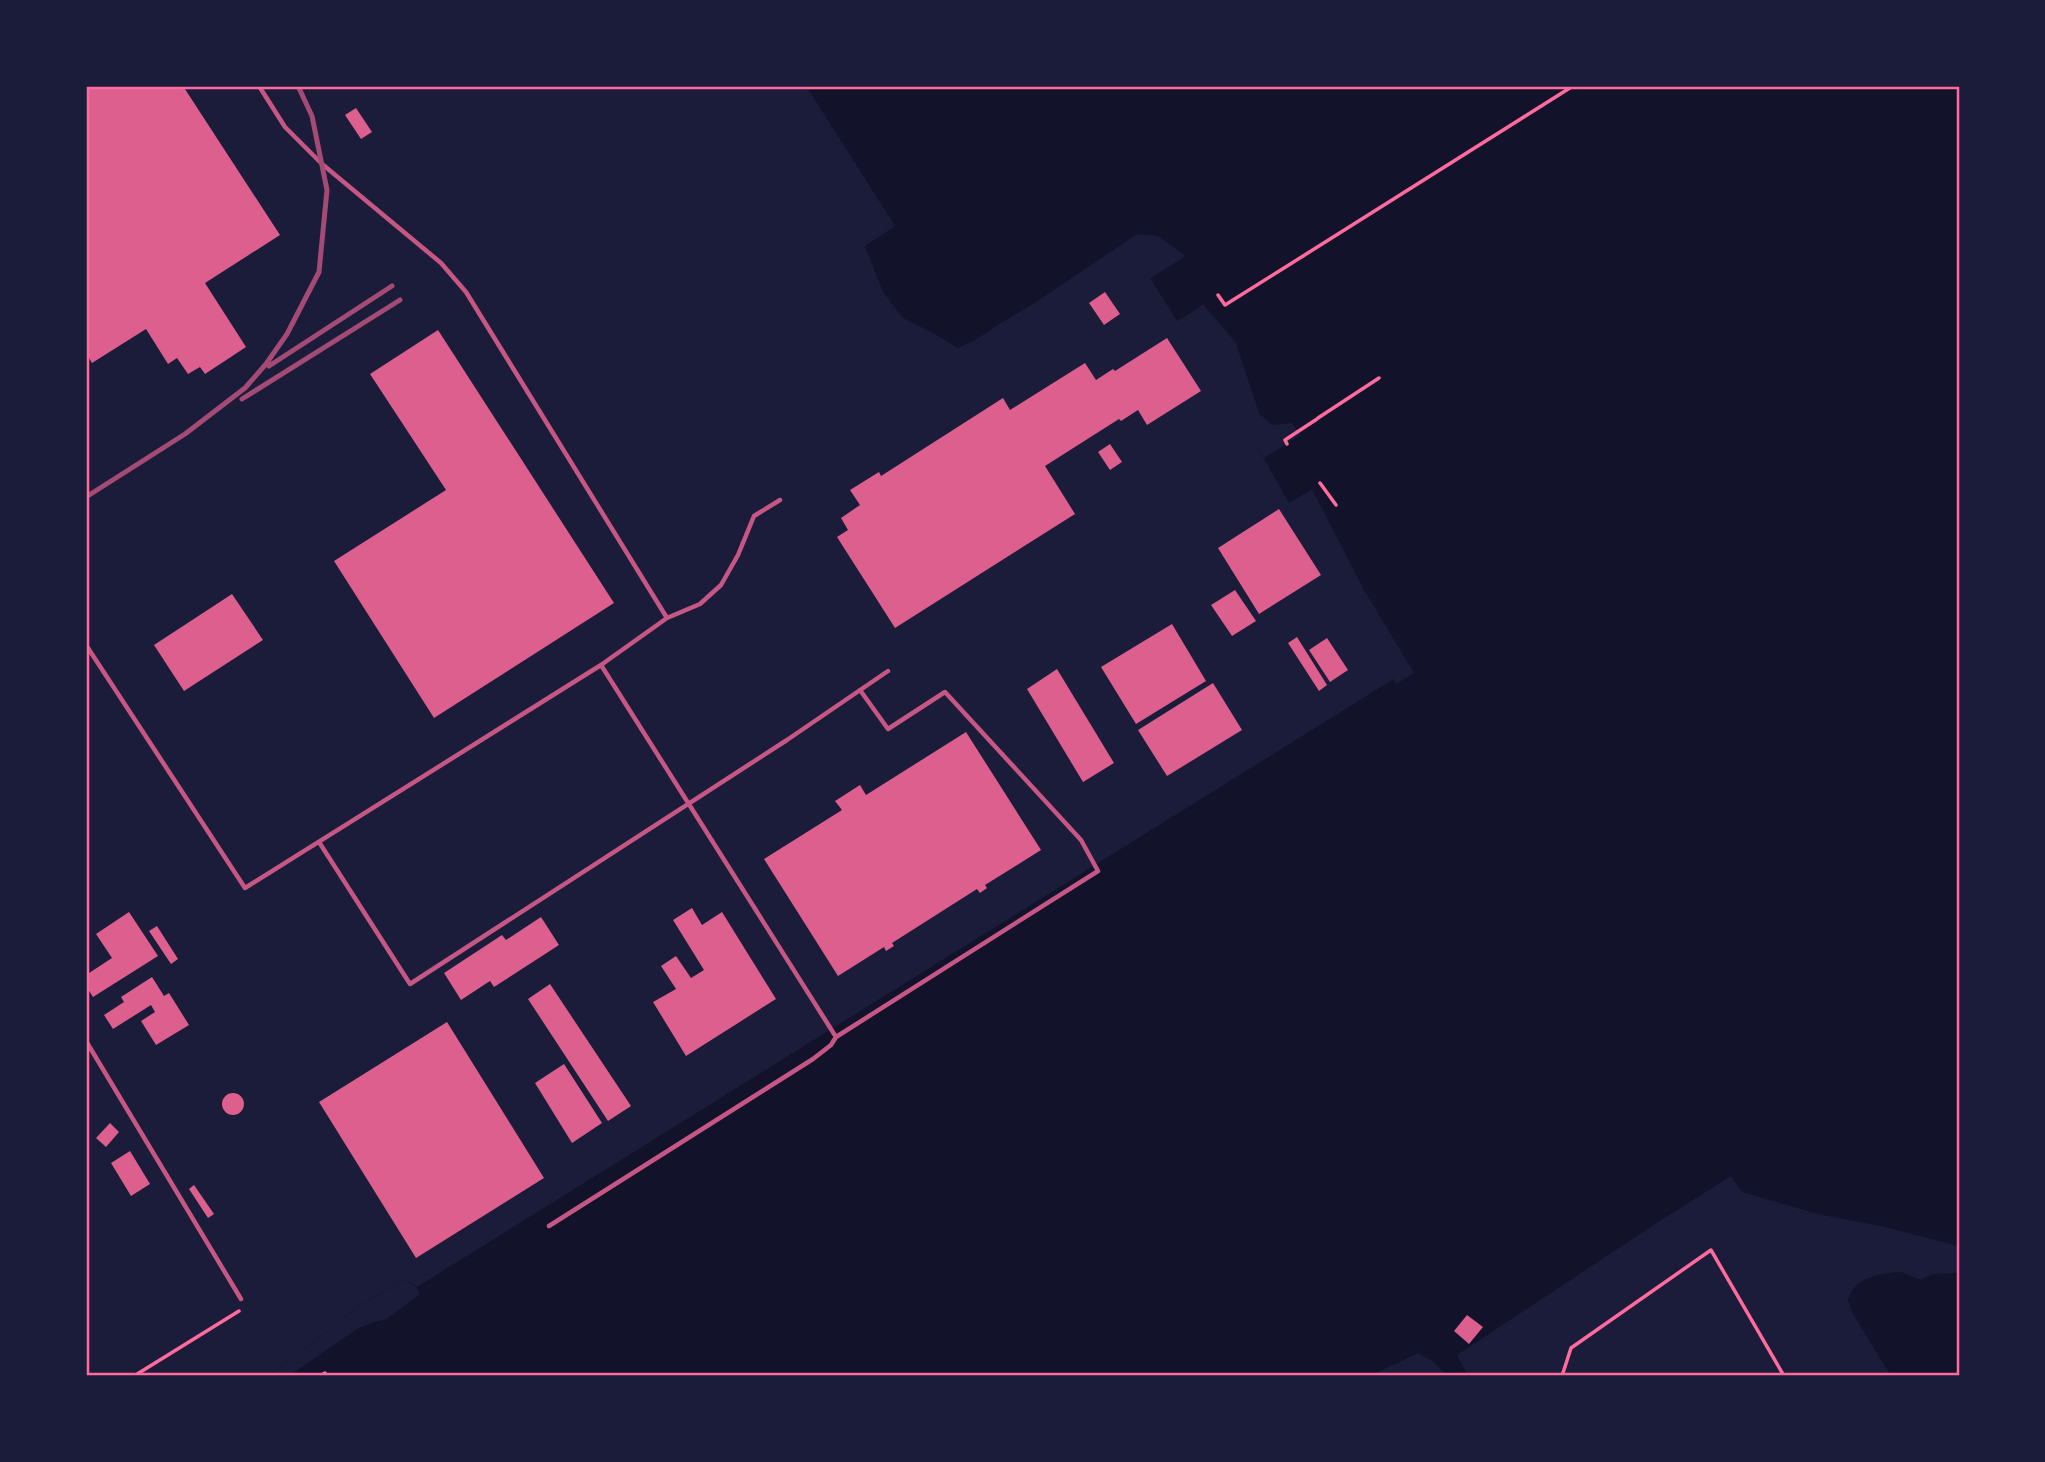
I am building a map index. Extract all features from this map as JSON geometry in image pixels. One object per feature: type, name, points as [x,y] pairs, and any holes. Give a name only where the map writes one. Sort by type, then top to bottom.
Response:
[{"type":"lane","points":[[259,86],[285,127],[322,164],[441,263],[466,292],[667,618]]},
{"type":"lane","points":[[86,645],[245,888],[601,665],[667,618],[699,604],[721,585],[738,555],[754,516],[780,500]]},
{"type":"lane","points":[[601,665],[836,1037]]},
{"type":"lane","points":[[319,842],[410,984],[689,804],[888,671]]},
{"type":"lane","points":[[549,1226],[813,1059],[831,1045],[836,1037],[1098,871],[1081,840],[945,692],[888,729],[860,690]]},
{"type":"lane","points":[[86,1041],[242,1299]]},
{"type":"path","points":[[1218,295],[1225,305],[1574,86]]},
{"type":"path","points":[[1284,268],[1298,259]]},
{"type":"path","points":[[1287,444],[1285,440],[1379,378]]},
{"type":"path","points":[[1318,418],[1334,408]]},
{"type":"path","points":[[1320,483],[1336,505]]},
{"type":"path","points":[[1562,1376],[1572,1348],[1711,1250],[1784,1376]]},
{"type":"path","points":[[135,1376],[241,1309],[242,1299]]},
{"type":"path","points":[[320,1376],[325,1373]]},
{"type":"shaded area","points":[[806,86],[1959,86],[1959,1246],[1881,1226],[1818,1214],[1742,1192],[1731,1176],[1457,1355],[1468,1376],[266,1376],[290,1361],[361,1305],[406,1279],[417,1287],[1397,677],[1356,600],[1292,508],[1236,402],[1185,316],[1177,321],[1150,278],[1130,280],[1124,262],[958,348],[903,318],[883,292],[865,246],[895,226]]},
{"type":"shaded area","points":[[1901,1272],[1921,1280],[1932,1274],[1959,1273],[1959,1376],[1891,1376],[1853,1314],[1848,1300],[1856,1286],[1877,1275]]},
{"type":"pier","points":[[803,86],[806,86],[895,226],[877,238],[875,235],[891,225]]},
{"type":"pier","points":[[1137,234],[1158,236],[1186,256],[1144,282],[1128,283],[1122,266],[1095,277],[1051,315],[958,352],[1033,304]]},
{"type":"pier","points":[[1203,304],[1236,343],[1259,413],[1272,425],[1292,423],[1301,435],[1264,458],[1253,445],[1233,404],[1184,320],[1181,320]]},
{"type":"pier","points":[[1312,489],[1363,588],[1414,673],[1396,684],[1353,602],[1286,505]]},
{"type":"pier","points":[[406,1279],[420,1294],[387,1319],[357,1329],[289,1376],[266,1376],[290,1361],[361,1305]]},
{"type":"pier","points":[[1418,1353],[1434,1362],[1447,1376],[1370,1376]]},
{"type":"building","points":[[86,86],[183,86],[280,235],[205,283],[246,347],[205,374],[200,367],[188,374],[177,358],[168,364],[146,329],[92,363],[86,353]]},
{"type":"building","points":[[356,108],[372,132],[361,139],[345,115]]},
{"type":"building","points":[[1105,292],[1120,314],[1104,325],[1089,303]]},
{"type":"building","points":[[438,330],[614,603],[434,718],[334,561],[446,490],[370,374]]},
{"type":"building","points":[[1167,338],[1201,391],[1147,425],[1138,410],[1121,421],[1119,419],[1045,466],[1075,514],[895,628],[837,537],[848,530],[841,518],[860,505],[850,490],[879,472],[881,476],[1003,398],[1010,410],[1085,363],[1096,380]]},
{"type":"building","points":[[1110,444],[1122,462],[1110,470],[1098,452]]},
{"type":"building","points":[[1279,509],[1321,575],[1259,614],[1218,548]]},
{"type":"building","points":[[1235,590],[1256,621],[1232,636],[1211,605]]},
{"type":"building","points":[[232,594],[263,640],[184,691],[154,645]]},
{"type":"building","points":[[1172,624],[1206,681],[1136,724],[1101,667]]},
{"type":"building","points":[[1297,637],[1327,685],[1319,691],[1288,643]]},
{"type":"building","points":[[1327,638],[1348,670],[1330,682],[1309,650]]},
{"type":"building","points":[[1057,669],[1114,763],[1083,782],[1027,689]]},
{"type":"building","points":[[1213,683],[1242,730],[1167,776],[1138,730]]},
{"type":"building","points":[[966,732],[1041,850],[985,885],[987,888],[980,893],[977,889],[892,943],[894,946],[886,951],[884,947],[838,976],[764,859],[842,810],[835,801],[860,785],[866,795]]},
{"type":"building","points":[[692,908],[702,925],[722,912],[776,999],[686,1056],[653,1002],[676,989],[661,966],[676,956],[691,978],[704,970],[673,920]]},
{"type":"building","points":[[129,912],[158,956],[93,997],[86,986],[86,975],[112,958],[96,934]]},
{"type":"building","points":[[541,917],[559,945],[494,987],[490,981],[461,1000],[444,973],[502,935],[506,940]]},
{"type":"building","points":[[157,926],[178,959],[171,964],[149,931]]},
{"type":"building","points":[[152,977],[164,996],[169,993],[189,1025],[156,1045],[141,1021],[155,1012],[151,1005],[113,1029],[104,1015],[124,1002],[121,997]]},
{"type":"building","points":[[550,984],[631,1106],[608,1121],[528,999]]},
{"type":"building","points":[[447,1022],[544,1178],[416,1258],[319,1102]]},
{"type":"building","points":[[564,1064],[602,1123],[572,1143],[535,1083]]},
{"type":"building","points":[[229,1093],[237,1093],[244,1100],[244,1108],[237,1115],[229,1115],[222,1108],[222,1100]]},
{"type":"building","points":[[110,1123],[119,1132],[106,1147],[96,1138]]},
{"type":"building","points":[[130,1151],[150,1184],[131,1196],[111,1163]]},
{"type":"building","points":[[194,1185],[214,1214],[208,1218],[189,1189]]},
{"type":"building","points":[[1467,1315],[1483,1327],[1469,1344],[1454,1331]]},
{"type":"railway","points":[[86,497],[185,434],[245,388],[287,334],[319,272],[327,190],[312,116],[298,86]]},
{"type":"railway","points":[[269,366],[392,286]]},
{"type":"railway","points":[[242,399],[400,300]]}]
